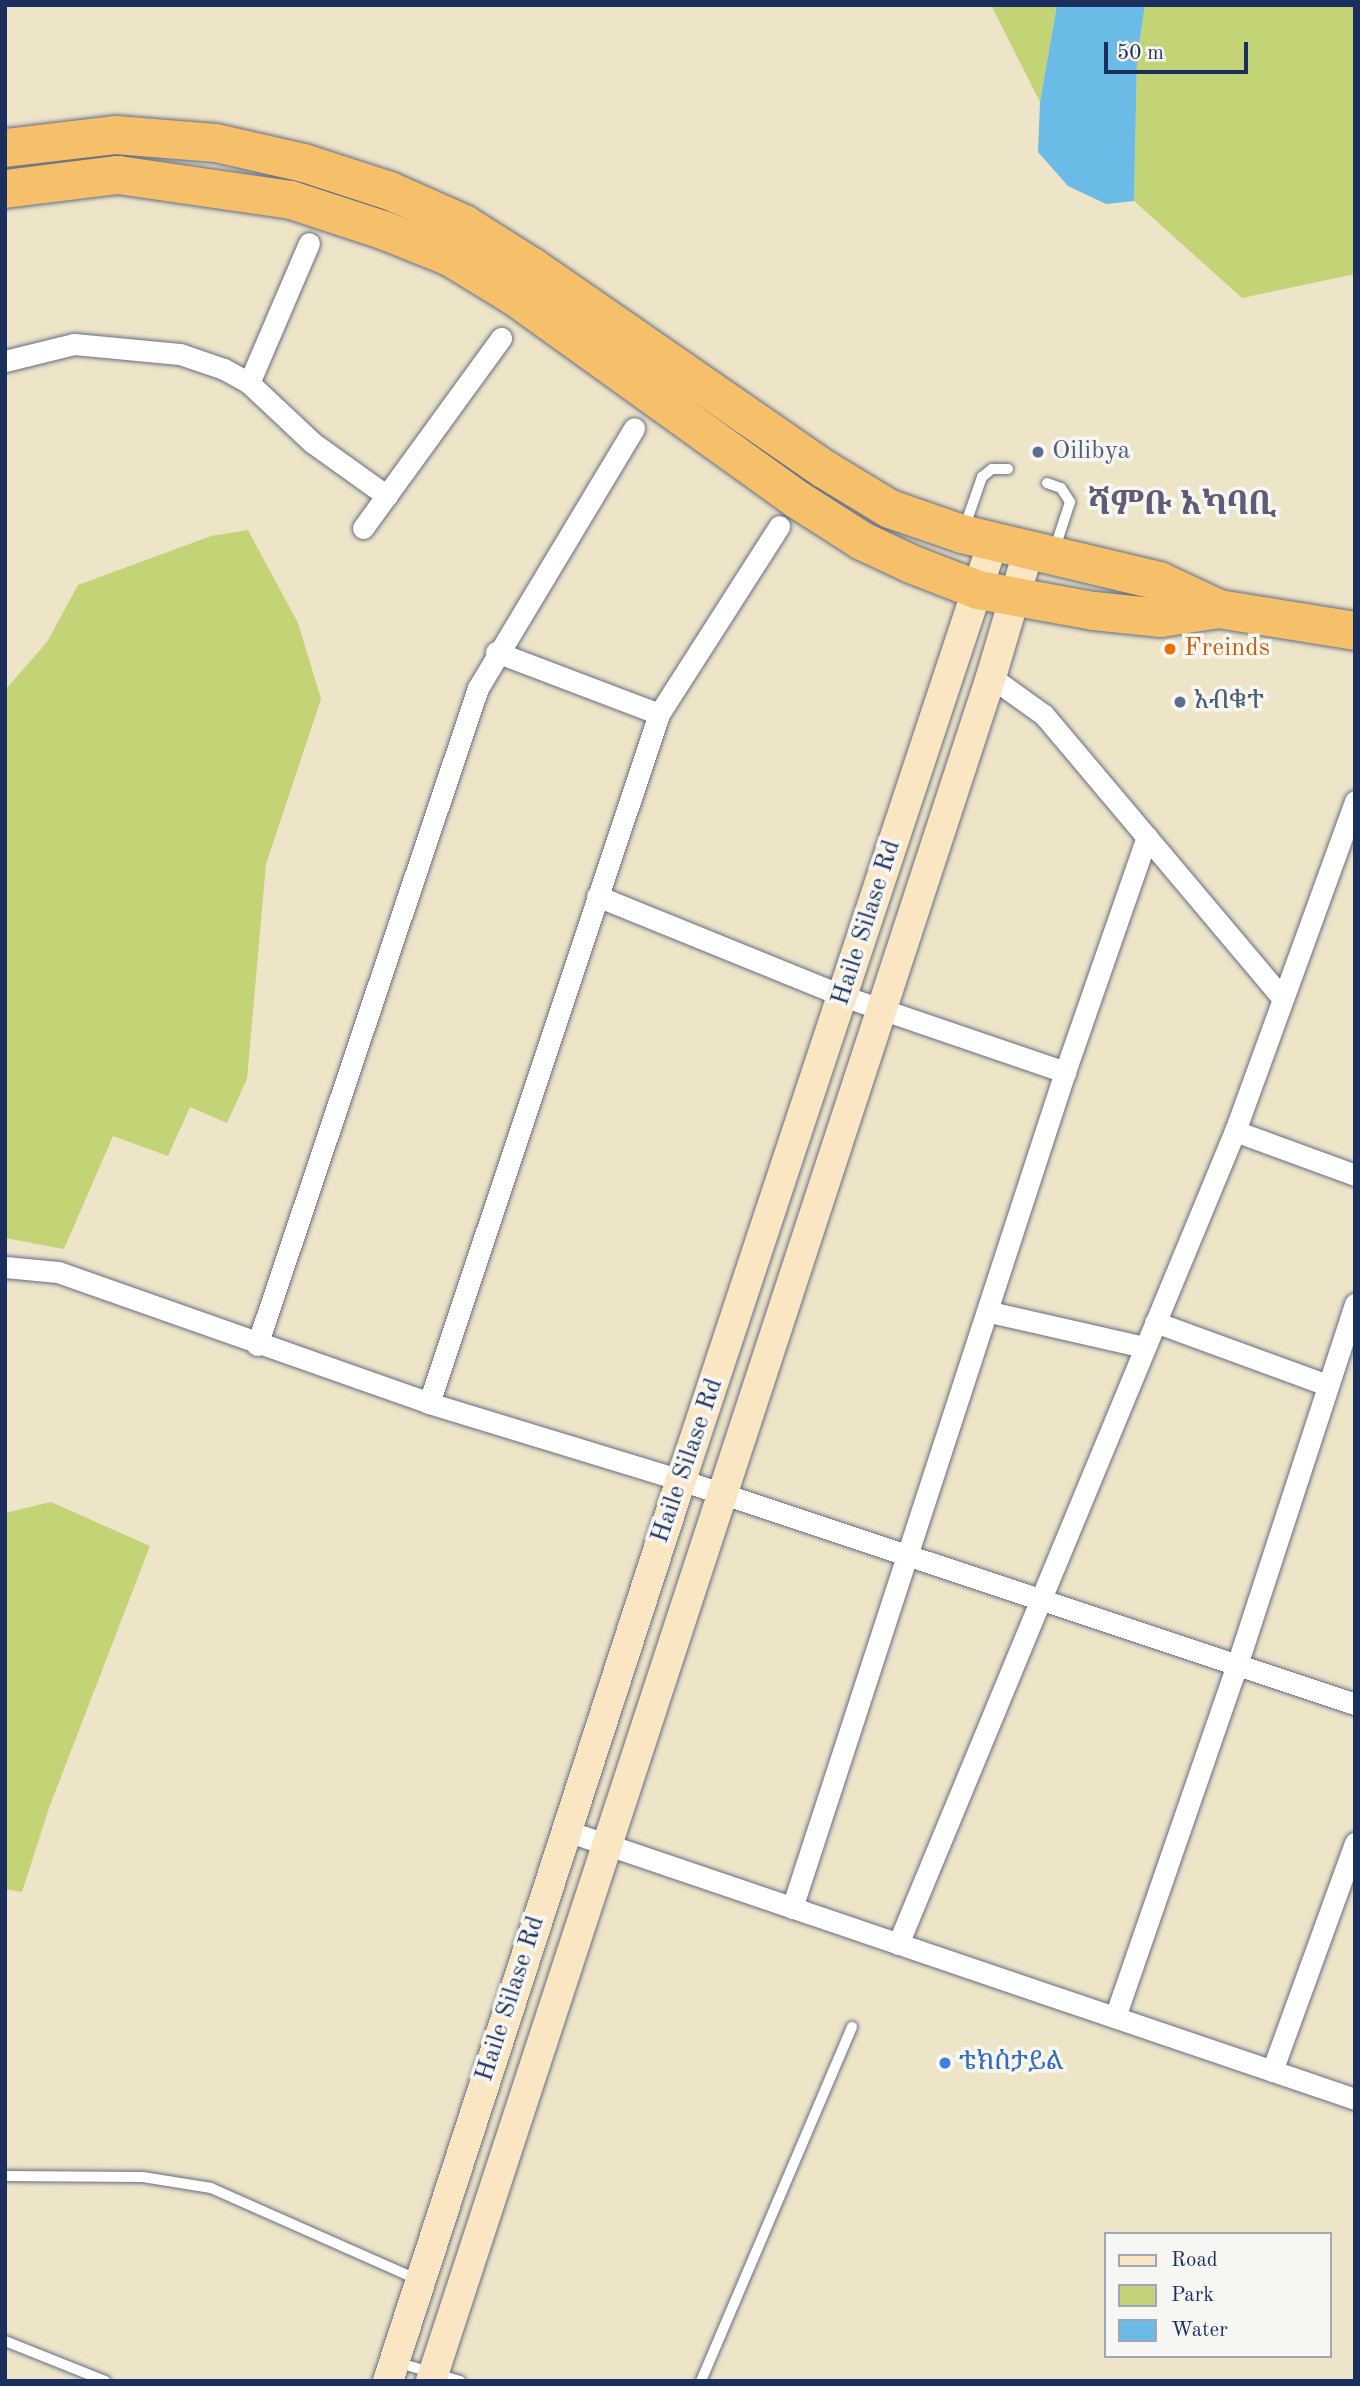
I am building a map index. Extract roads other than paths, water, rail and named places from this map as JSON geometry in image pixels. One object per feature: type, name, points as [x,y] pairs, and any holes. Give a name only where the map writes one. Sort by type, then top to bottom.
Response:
[{"type":"highway","points":[[116,135],[118,175]]},
{"type":"highway","points":[[5,148],[116,135],[216,143],[304,163],[390,191],[464,224],[523,281],[852,534],[978,590],[1016,598],[1161,618],[1219,610],[1355,631]]},
{"type":"highway","points":[[5,189],[118,175],[290,200],[523,281],[890,509],[1009,546],[1159,581],[1219,610]]},
{"type":"main road","name":"Haile Silase Rd","points":[[391,2371],[681,1480],[978,590],[1009,546]]},
{"type":"main road","name":"Haile Silase Rd","points":[[442,2378],[605,1845],[723,1496],[1016,598],[1009,546]]},
{"type":"main road","points":[[907,803],[946,815]]},
{"type":"street","points":[[249,383],[309,243]]},
{"type":"street","points":[[363,528],[500,338]]},
{"type":"street","points":[[6,360],[74,344],[127,346],[180,354],[249,383],[313,443],[387,496]]},
{"type":"street","points":[[257,1345],[478,688],[496,652],[634,428]]},
{"type":"street","points":[[429,1403],[659,713],[779,526]]},
{"type":"street","points":[[496,652],[659,713]]},
{"type":"street","points":[[991,677],[1044,715],[1282,998]]},
{"type":"street","points":[[898,1944],[1235,1131],[1355,801]]},
{"type":"street","points":[[792,1908],[910,1557],[1065,1072],[1147,837]]},
{"type":"street","points":[[597,896],[843,996],[1065,1072]]},
{"type":"street","points":[[1235,1131],[1355,1175]]},
{"type":"street","points":[[5,1267],[58,1272],[257,1345],[429,1403],[681,1480],[1355,1704]]},
{"type":"street","points":[[1115,2017],[1237,1665],[1326,1385],[1355,1304]]},
{"type":"street","points":[[990,1312],[1144,1347]]},
{"type":"street","points":[[1155,1322],[1326,1385]]},
{"type":"street","points":[[567,1832],[1355,2099]]},
{"type":"street","points":[[1272,2071],[1355,1843]]},
{"type":"lane","points":[[1008,469],[992,469],[982,477],[1009,546],[1070,502],[1061,488],[1048,483]]},
{"type":"lane","points":[[701,2381],[852,2027]]},
{"type":"lane","points":[[5,2176],[143,2177],[211,2188],[419,2280]]},
{"type":"lane","points":[[5,2341],[105,2381]]},
{"type":"lane","points":[[391,2371],[442,2378]]},
{"type":"water","points":[[1057,5],[1145,5],[1137,59],[1134,201],[1106,204],[1068,186],[1038,152],[1040,102]]},
{"type":"place","name":"Oilibya","points":[[1038,452]]},
{"type":"place","name":"Freinds","points":[[1170,649]]},
{"type":"place","name":"አብቁተ","points":[[1180,702]]},
{"type":"place","name":"ቴክስታይል","points":[[945,2063]]},
{"type":"district","name":"ሻምቡ አካባቢ","points":[[1182,506]]}]
